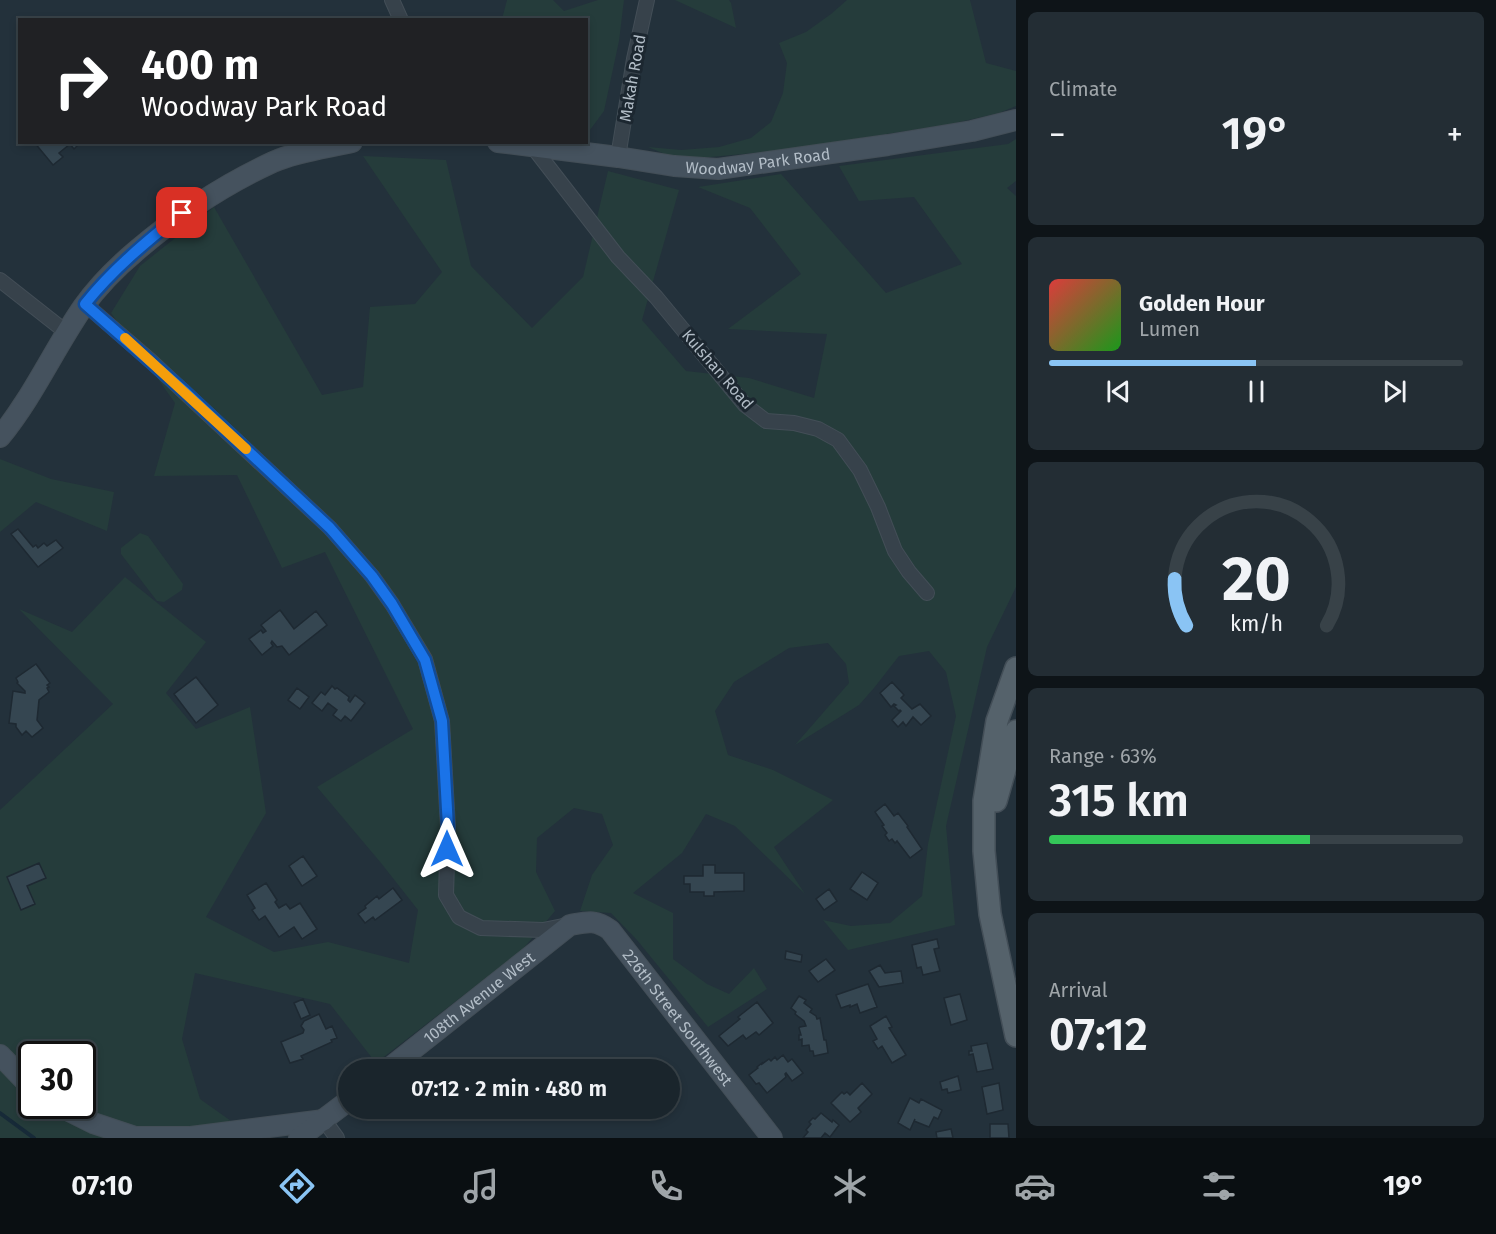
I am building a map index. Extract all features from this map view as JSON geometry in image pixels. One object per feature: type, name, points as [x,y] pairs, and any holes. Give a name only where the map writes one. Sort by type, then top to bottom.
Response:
[{"type":"main road","points":[[1016,668],[997,721],[984,801],[984,851],[990,914],[1016,1036]]},
{"type":"main road","points":[[984,851],[999,786],[1016,731]]},
{"type":"street","points":[[392,0],[400,18]]},
{"type":"street","name":"Makah Road","points":[[618,157],[634,60],[647,0]]},
{"type":"street","name":"Woodway Park Road","points":[[512,144],[674,166],[718,169],[951,135],[1016,120]]},
{"type":"street","points":[[0,436],[21,407],[85,304],[125,260],[175,218],[274,162],[343,144]]},
{"type":"street","name":"Kulshan Road","points":[[533,147],[618,256],[656,297],[745,405],[766,421],[794,423],[818,429],[838,440],[860,470],[878,507],[895,551],[927,593]]},
{"type":"street","points":[[0,280],[66,332]]},
{"type":"street","points":[[85,304],[159,368],[330,528],[372,576],[392,604],[425,660],[442,721],[448,827],[446,895],[459,917],[481,928],[543,930],[570,925]]},
{"type":"street","name":"226th Street Southwest","points":[[570,925],[591,921],[602,924],[610,930],[772,1138]]},
{"type":"street","name":"108th Avenue West","points":[[401,1059],[570,925]]},
{"type":"street","points":[[0,1055],[18,1074]]},
{"type":"street","points":[[85,1119],[135,1137],[292,1134],[324,1120],[338,1109]]},
{"type":"street","points":[[324,1120],[337,1138]]},
{"type":"green space","points":[[507,0],[553,0],[564,11],[598,0],[624,0],[619,41],[604,111],[588,133],[588,18],[502,18]]},
{"type":"green space","points":[[675,0],[729,0],[736,28]]},
{"type":"green space","points":[[847,0],[970,0],[986,63],[1016,71],[1016,106],[999,113],[951,124],[784,150],[679,160],[648,147],[681,150],[719,147],[751,138],[771,122],[783,93],[787,63],[779,43],[806,32]]},
{"type":"green space","points":[[1016,139],[1016,181],[1007,188],[1016,196],[1016,587],[987,647],[946,826],[955,925],[848,950],[823,920],[851,926],[890,923],[922,896],[928,844],[956,716],[946,672],[929,651],[899,656],[859,705],[795,745],[849,683],[846,664],[828,643],[789,648],[734,682],[715,711],[728,755],[773,770],[833,800],[774,847],[805,894],[735,826],[706,814],[682,853],[633,893],[673,913],[673,959],[707,984],[729,994],[754,968],[767,989],[708,1027],[637,940],[611,913],[580,911],[592,875],[613,845],[602,814],[574,808],[537,838],[536,872],[555,911],[522,950],[381,1059],[373,1059],[330,1004],[195,973],[182,1039],[200,1099],[255,1138],[0,1138],[0,810],[113,704],[19,609],[72,632],[125,577],[206,642],[166,693],[196,729],[250,707],[266,813],[206,917],[274,952],[328,942],[409,963],[418,910],[317,787],[413,729],[325,552],[282,568],[237,475],[154,476],[175,403],[111,313],[140,266],[214,207],[322,395],[363,387],[370,307],[415,304],[442,272],[363,156],[446,160],[471,266],[532,328],[583,277],[608,171],[679,190],[642,320],[686,371],[749,378],[814,398],[827,334],[728,329],[801,274],[750,208],[698,187],[781,174],[886,293],[962,264],[914,197],[859,201],[839,166],[1008,144]]},
{"type":"green space","points":[[0,459],[51,479],[114,492],[107,531],[36,502],[0,532]]},
{"type":"green space","points":[[140,533],[148,536],[183,584],[182,590],[164,602],[157,601],[121,554],[121,548]]},
{"type":"building","points":[[36,144],[70,144],[59,153],[63,157],[53,165]]},
{"type":"building","points":[[18,529],[33,547],[36,545],[38,548],[44,543],[47,546],[56,540],[63,548],[38,567],[11,534]]},
{"type":"building","points":[[280,610],[294,629],[316,611],[327,625],[289,655],[282,646],[277,647],[272,641],[273,646],[262,655],[249,639],[261,630],[263,633],[266,631],[261,625]]},
{"type":"building","points":[[36,664],[50,683],[47,685],[49,692],[39,700],[37,720],[43,728],[32,737],[26,731],[22,735],[16,724],[9,723],[13,691],[25,693],[16,678]]},
{"type":"building","points":[[196,677],[218,705],[196,723],[174,694]]},
{"type":"building","points":[[892,682],[904,695],[901,698],[912,709],[920,704],[931,716],[921,725],[913,717],[906,726],[903,722],[898,727],[892,720],[901,711],[894,704],[891,707],[880,693]]},
{"type":"building","points":[[332,686],[349,697],[350,702],[355,695],[365,703],[351,721],[345,716],[341,721],[333,715],[337,710],[328,703],[322,711],[312,703],[321,692],[325,695]]},
{"type":"building","points":[[297,688],[309,697],[300,709],[288,700]]},
{"type":"building","points":[[885,804],[894,816],[898,813],[922,849],[910,858],[897,841],[895,843],[892,839],[889,841],[885,835],[887,833],[882,826],[884,825],[875,812]]},
{"type":"building","points":[[303,856],[317,876],[302,886],[289,866]]},
{"type":"building","points":[[39,863],[46,878],[27,886],[35,904],[21,910],[7,877]]},
{"type":"building","points":[[703,865],[715,865],[715,873],[744,873],[744,891],[714,892],[714,896],[704,896],[704,892],[690,892],[690,884],[684,884],[684,876],[703,876]]},
{"type":"building","points":[[862,872],[878,883],[867,900],[850,889]]},
{"type":"building","points":[[266,883],[277,900],[275,902],[279,908],[286,904],[290,909],[300,903],[317,929],[302,939],[294,927],[279,937],[265,916],[259,920],[252,910],[255,908],[247,895]]},
{"type":"building","points":[[393,888],[402,900],[375,920],[373,917],[365,923],[358,914],[377,896],[379,899]]},
{"type":"building","points":[[829,889],[837,901],[824,910],[816,899]]},
{"type":"building","points":[[937,939],[939,948],[934,949],[940,971],[923,975],[921,967],[917,968],[912,945]]},
{"type":"building","points":[[786,951],[802,955],[801,962],[785,959]]},
{"type":"building","points":[[826,959],[835,970],[818,982],[809,971]]},
{"type":"building","points":[[880,965],[885,973],[901,971],[903,983],[879,987],[869,971]]},
{"type":"building","points":[[868,984],[877,1007],[860,1013],[857,1004],[841,1008],[836,995]]},
{"type":"building","points":[[960,994],[967,1020],[951,1025],[944,998]]},
{"type":"building","points":[[799,996],[806,1000],[804,1003],[812,1009],[810,1012],[817,1019],[820,1018],[828,1053],[814,1056],[809,1045],[802,1046],[802,1039],[799,1040],[799,1035],[801,1035],[799,1028],[806,1026],[791,1008]]},
{"type":"building","points":[[303,999],[310,1015],[301,1019],[294,1003]]},
{"type":"building","points":[[757,1002],[773,1023],[759,1035],[756,1032],[746,1039],[743,1035],[728,1046],[719,1036]]},
{"type":"building","points":[[319,1014],[326,1029],[332,1026],[337,1038],[301,1056],[303,1059],[290,1063],[281,1042],[303,1033],[301,1026],[304,1021]]},
{"type":"building","points":[[886,1016],[892,1027],[889,1028],[906,1055],[892,1063],[882,1046],[878,1049],[873,1041],[877,1039],[870,1026]]},
{"type":"building","points":[[987,1043],[993,1069],[977,1072],[973,1054],[969,1055],[969,1051],[972,1051],[971,1046]]},
{"type":"building","points":[[783,1055],[788,1062],[792,1059],[803,1073],[792,1081],[786,1073],[786,1077],[767,1093],[749,1075],[762,1063],[769,1059],[771,1061],[775,1057],[777,1060]]},
{"type":"building","points":[[958,1076],[961,1090],[948,1093],[947,1089],[942,1090],[940,1082]]},
{"type":"building","points":[[862,1083],[872,1094],[858,1108],[861,1112],[850,1122],[831,1103],[842,1092],[850,1095]]},
{"type":"building","points":[[999,1083],[1003,1110],[987,1114],[982,1087]]},
{"type":"building","points":[[910,1098],[919,1103],[921,1099],[942,1110],[938,1119],[934,1117],[929,1127],[914,1121],[910,1130],[898,1123]]},
{"type":"building","points":[[821,1113],[839,1125],[830,1137],[825,1133],[821,1138],[803,1138],[811,1124],[809,1122]]},
{"type":"building","points":[[990,1124],[1008,1124],[1009,1138],[990,1138]]},
{"type":"building","points":[[951,1129],[953,1138],[937,1138],[936,1132]]},
{"type":"waterway","points":[[0,1113],[34,1138]]},
{"type":"slow traffic","points":[[125,338],[246,449]]},
{"type":"route","points":[[182,213],[125,260],[85,304],[218,422],[330,528],[372,576],[392,604],[425,660],[442,721],[448,827],[447,849]]}]
